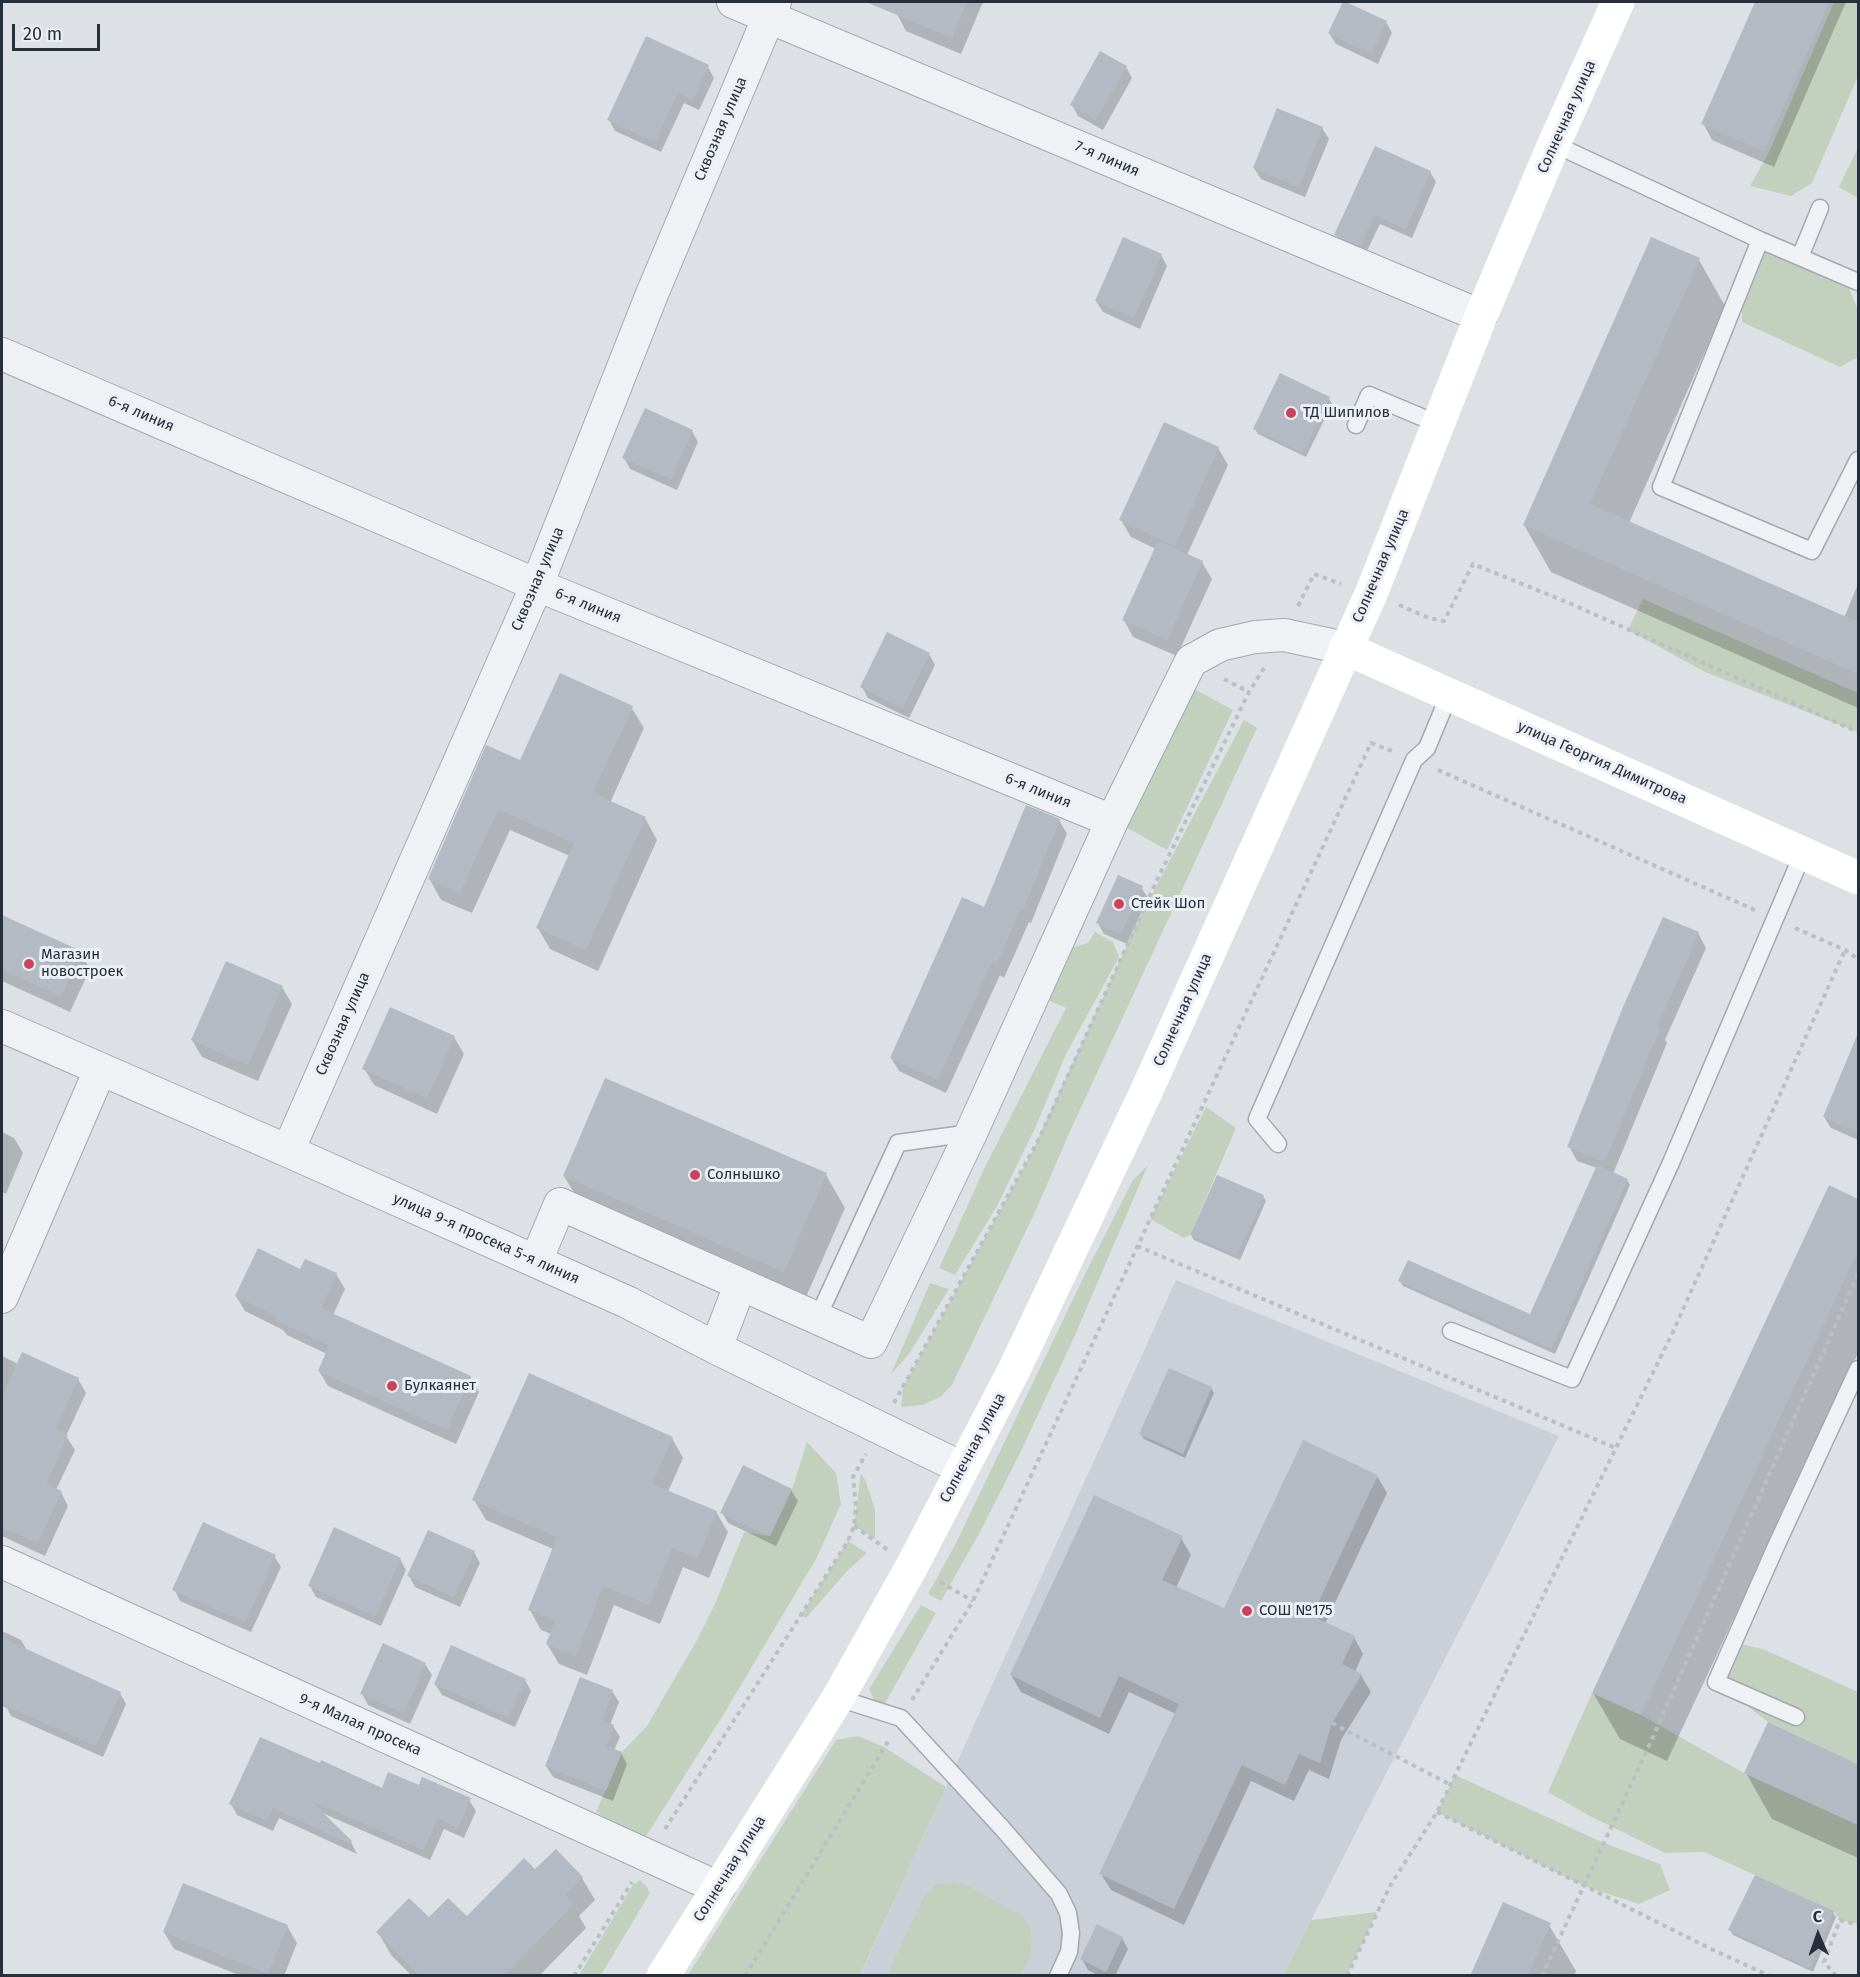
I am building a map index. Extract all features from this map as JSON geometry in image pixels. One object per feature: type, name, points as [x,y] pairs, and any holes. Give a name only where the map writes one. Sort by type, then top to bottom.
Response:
[{"type":"main road","name":"Солнечная улица","points":[[663,1976],[838,1698],[912,1566],[1014,1370],[1141,1102],[1371,594],[1481,316],[1554,144],[1618,2]]},
{"type":"main road","name":"улица Георгия Димитрова","points":[[1345,648],[1858,878]]},
{"type":"street","name":"7-я линия","points":[[733,2],[771,9],[1481,316]]},
{"type":"street","name":"Сквозная улица","points":[[288,1150],[537,585],[648,305],[771,9]]},
{"type":"street","name":"6-я линия","points":[[2,354],[537,585],[1112,821]]},
{"type":"street","points":[[536,1261],[560,1204],[871,1342],[971,1133],[1112,821],[1191,661],[1220,645],[1255,637],[1284,635],[1345,648]]},
{"type":"street","name":"улица 9-я просека 5-я линия","points":[[2,1026],[288,1150],[627,1302],[962,1468]]},
{"type":"street","points":[[2,1297],[100,1070]]},
{"type":"street","points":[[716,1348],[740,1285]]},
{"type":"street","name":"9-я Малая просека","points":[[2,1562],[719,1888]]},
{"type":"lane","points":[[1554,144],[1760,240],[1858,282]]},
{"type":"lane","points":[[1800,257],[1820,208]]},
{"type":"lane","points":[[1760,240],[1661,487],[1812,551],[1858,460]]},
{"type":"lane","points":[[1356,425],[1369,394],[1438,424]]},
{"type":"lane","points":[[1278,1144],[1257,1119],[1414,759],[1427,748],[1449,695]]},
{"type":"lane","points":[[1451,1331],[1572,1379],[1670,1165],[1803,853]]},
{"type":"lane","points":[[817,1318],[898,1143],[971,1133]]},
{"type":"lane","points":[[1796,1717],[1716,1682],[1858,1370]]},
{"type":"lane","points":[[838,1698],[901,1718],[1059,1894],[1068,1913],[1071,1933],[1069,1952],[1058,1976]]},
{"type":"path","points":[[1429,618],[1444,621],[1473,564],[1569,603],[1858,732]]},
{"type":"path","points":[[903,1388],[1039,1139],[1156,882],[1249,692]]},
{"type":"path","points":[[745,1976],[973,1601],[1371,743],[1414,759],[1845,950],[1858,959]]},
{"type":"path","points":[[1347,1976],[1390,1886],[1437,1812],[1671,1336],[1845,950]]},
{"type":"path","points":[[1137,1246],[1616,1448]]},
{"type":"path","points":[[1542,1976],[1653,1737],[1858,1274]]},
{"type":"path","points":[[574,1976],[848,1541],[854,1526]]},
{"type":"path","points":[[1332,1723],[1450,1785]]},
{"type":"path","points":[[1437,1812],[1712,1950],[1770,1976]]},
{"type":"path","points":[[1836,1976],[1824,1962],[1840,1920],[1858,1925]]},
{"type":"shaded area","name":"СОШ №175","points":[[1176,1280],[1559,1436],[1283,1975],[860,1976]]},
{"type":"green space","points":[[1834,2],[1858,2],[1858,76],[1812,183],[1791,196],[1750,186],[1770,150]]},
{"type":"green space","points":[[1858,148],[1858,198],[1839,187]]},
{"type":"green space","points":[[1760,240],[1844,276],[1858,310],[1858,357],[1840,367],[1742,322],[1742,285]]},
{"type":"green space","points":[[1643,599],[1858,693],[1858,732],[1705,672],[1628,630]]},
{"type":"green space","points":[[1187,685],[1233,710],[1167,850],[1124,826]]},
{"type":"green space","points":[[1244,720],[1257,728],[1071,1129],[1036,1210],[952,1385],[940,1397],[923,1405],[901,1407],[903,1387],[1031,1154],[1140,917]]},
{"type":"green space","points":[[1095,932],[1113,942],[1119,957],[1066,1054],[1036,1126],[997,1206],[955,1275],[939,1268],[986,1165],[1066,1008],[1046,999],[1070,948],[1088,943]]},
{"type":"green space","points":[[1206,1107],[1236,1128],[1190,1235],[1184,1238],[1150,1219]]},
{"type":"green space","points":[[1148,1165],[1075,1335],[1021,1451],[980,1532],[941,1601],[928,1594],[955,1545],[1087,1270],[1133,1180]]},
{"type":"green space","points":[[930,1283],[949,1289],[909,1354],[891,1374]]},
{"type":"green space","points":[[807,1442],[836,1473],[841,1504],[816,1559],[725,1712],[643,1841],[596,1812],[622,1752],[647,1726],[697,1640],[715,1604],[744,1532],[770,1536],[792,1489]]},
{"type":"green space","points":[[861,1473],[875,1510],[875,1539],[854,1526]]},
{"type":"green space","points":[[848,1541],[867,1553],[848,1570],[806,1618],[801,1615]]},
{"type":"green space","points":[[921,1605],[936,1613],[880,1712],[869,1689]]},
{"type":"green space","points":[[1734,1642],[1765,1650],[1858,1692],[1858,1764],[1768,1722],[1716,1682]]},
{"type":"green space","points":[[1592,1693],[1641,1715],[1744,1773],[1858,1825],[1858,1924],[1840,1920],[1834,1911],[1704,1852],[1665,1853],[1588,1815],[1548,1792]]},
{"type":"green space","points":[[858,1736],[884,1747],[946,1787],[860,1975],[688,1975],[836,1740]]},
{"type":"green space","points":[[1455,1775],[1604,1843],[1660,1864],[1670,1890],[1639,1904],[1584,1886],[1437,1812]]},
{"type":"green space","points":[[640,1880],[650,1893],[601,1975],[579,1975],[633,1885]]},
{"type":"green space","points":[[954,1882],[968,1886],[1023,1916],[1030,1927],[1032,1942],[1030,1957],[1021,1975],[887,1975],[925,1895],[937,1884]]},
{"type":"green space","points":[[1377,1912],[1347,1975],[1283,1975],[1311,1920]]},
{"type":"building","points":[[866,2],[967,2],[952,38]]},
{"type":"building","points":[[1343,2],[1387,21],[1371,54],[1328,33]]},
{"type":"building","points":[[1755,2],[1829,2],[1764,151],[1701,124]]},
{"type":"building","points":[[646,36],[709,65],[693,100],[678,93],[655,142],[607,120]]},
{"type":"building","points":[[1100,51],[1127,66],[1096,120],[1070,105]]},
{"type":"building","points":[[1277,108],[1323,127],[1299,187],[1253,168]]},
{"type":"building","points":[[1375,146],[1431,171],[1406,229],[1374,215],[1360,246],[1334,235]]},
{"type":"building","points":[[1123,237],[1162,254],[1134,318],[1095,301]]},
{"type":"building","points":[[1651,237],[1700,258],[1590,504],[1858,622],[1858,674],[1523,525]]},
{"type":"building","name":"ТД Шипилов","points":[[1280,373],[1330,397],[1303,453],[1253,429]]},
{"type":"building","points":[[645,408],[693,430],[671,479],[622,458]]},
{"type":"building","points":[[1164,422],[1219,447],[1175,546],[1119,520]]},
{"type":"building","points":[[1158,541],[1203,561],[1167,640],[1122,620]]},
{"type":"building","points":[[887,632],[930,653],[903,708],[860,687]]},
{"type":"building","points":[[560,673],[633,706],[593,793],[646,817],[586,950],[536,928],[574,843],[498,809],[460,893],[428,879],[486,745],[520,760]]},
{"type":"building","points":[[1026,805],[1060,819],[1023,910],[1021,909],[996,965],[992,962],[938,1080],[890,1058],[962,897],[984,907]]},
{"type":"building","name":"Стейк Шоп","points":[[1118,875],[1143,886],[1121,934],[1096,923]]},
{"type":"building","points":[[2,915],[81,951],[61,996],[2,970]]},
{"type":"building","points":[[1663,917],[1699,932],[1657,1027],[1660,1028],[1605,1162],[1567,1147],[1623,1007]]},
{"type":"building","points":[[226,961],[283,986],[248,1065],[191,1040]]},
{"type":"building","points":[[390,1007],[455,1036],[427,1098],[362,1069]]},
{"type":"building","points":[[1858,1033],[1858,1132],[1823,1117]]},
{"type":"building","name":"Солнышко","points":[[605,1078],[827,1173],[784,1272],[563,1176]]},
{"type":"building","points":[[1597,1165],[1628,1179],[1552,1349],[1398,1281],[1408,1260],[1530,1314]]},
{"type":"building","points":[[1217,1175],[1264,1195],[1237,1256],[1190,1235]]},
{"type":"building","points":[[1829,1185],[1858,1199],[1858,1251],[1641,1715],[1592,1693]]},
{"type":"building","points":[[258,1248],[300,1269],[305,1259],[337,1273],[321,1308],[471,1376],[447,1430],[318,1371],[329,1345],[276,1321],[278,1317],[235,1296]]},
{"type":"building","points":[[22,1352],[79,1378],[56,1429],[68,1435],[46,1484],[62,1491],[38,1543],[2,1527],[2,1397]]},
{"type":"building","points":[[1169,1368],[1212,1387],[1183,1454],[1139,1434]]},
{"type":"building","points":[[529,1373],[673,1437],[652,1484],[717,1511],[698,1558],[672,1548],[649,1605],[603,1586],[576,1656],[546,1644],[555,1620],[528,1610],[557,1537],[472,1500]]},
{"type":"building","points":[[1303,1440],[1378,1475],[1312,1616],[1355,1636],[1342,1664],[1362,1674],[1332,1723],[1320,1763],[1299,1754],[1285,1785],[1242,1765],[1174,1909],[1099,1874],[1179,1704],[1119,1676],[1100,1718],[1010,1675],[1094,1495],[1183,1536],[1162,1580],[1224,1608]]},
{"type":"building","points":[[743,1465],[792,1489],[770,1536],[720,1513]]},
{"type":"building","points":[[203,1522],[276,1555],[245,1622],[172,1590]]},
{"type":"building","points":[[334,1527],[401,1558],[375,1616],[308,1586]]},
{"type":"building","points":[[428,1530],[475,1551],[454,1597],[407,1576]]},
{"type":"building","points":[[2,1638],[121,1692],[96,1746],[2,1704]]},
{"type":"building","points":[[383,1643],[426,1663],[404,1713],[360,1694]]},
{"type":"building","points":[[451,1645],[526,1679],[508,1717],[434,1684]]},
{"type":"building","points":[[580,1677],[613,1690],[602,1720],[614,1725],[606,1746],[622,1752],[606,1791],[545,1766]]},
{"type":"building","points":[[1768,1722],[1858,1764],[1858,1825],[1744,1773]]},
{"type":"building","points":[[260,1737],[320,1763],[321,1760],[382,1788],[388,1772],[419,1785],[422,1777],[471,1798],[458,1828],[437,1818],[424,1850],[310,1800],[352,1841],[350,1844],[273,1808],[267,1821],[229,1804]]},
{"type":"building","points":[[556,1849],[583,1877],[565,1895],[574,1904],[504,1976],[420,1976],[376,1932],[409,1898],[429,1917],[448,1898],[467,1916],[524,1858],[535,1869]]},
{"type":"building","points":[[1755,1875],[1834,1911],[1810,1968],[1728,1930]]},
{"type":"building","points":[[183,1883],[288,1925],[268,1974],[163,1932]]},
{"type":"building","points":[[1503,1902],[1551,1923],[1527,1976],[1470,1976]]},
{"type":"building","points":[[1097,1924],[1123,1937],[1106,1972],[1080,1959]]},
{"type":"place","name":"ТД Шипилов","points":[[1291,413]]},
{"type":"place","name":"Стейк Шоп","points":[[1119,904]]},
{"type":"place","name":"Магазин новостроек","points":[[29,964]]},
{"type":"place","name":"Солнышко","points":[[695,1175]]},
{"type":"place","name":"Булкаянет","points":[[392,1386]]},
{"type":"place","name":"СОШ №175","points":[[1247,1611]]}]
